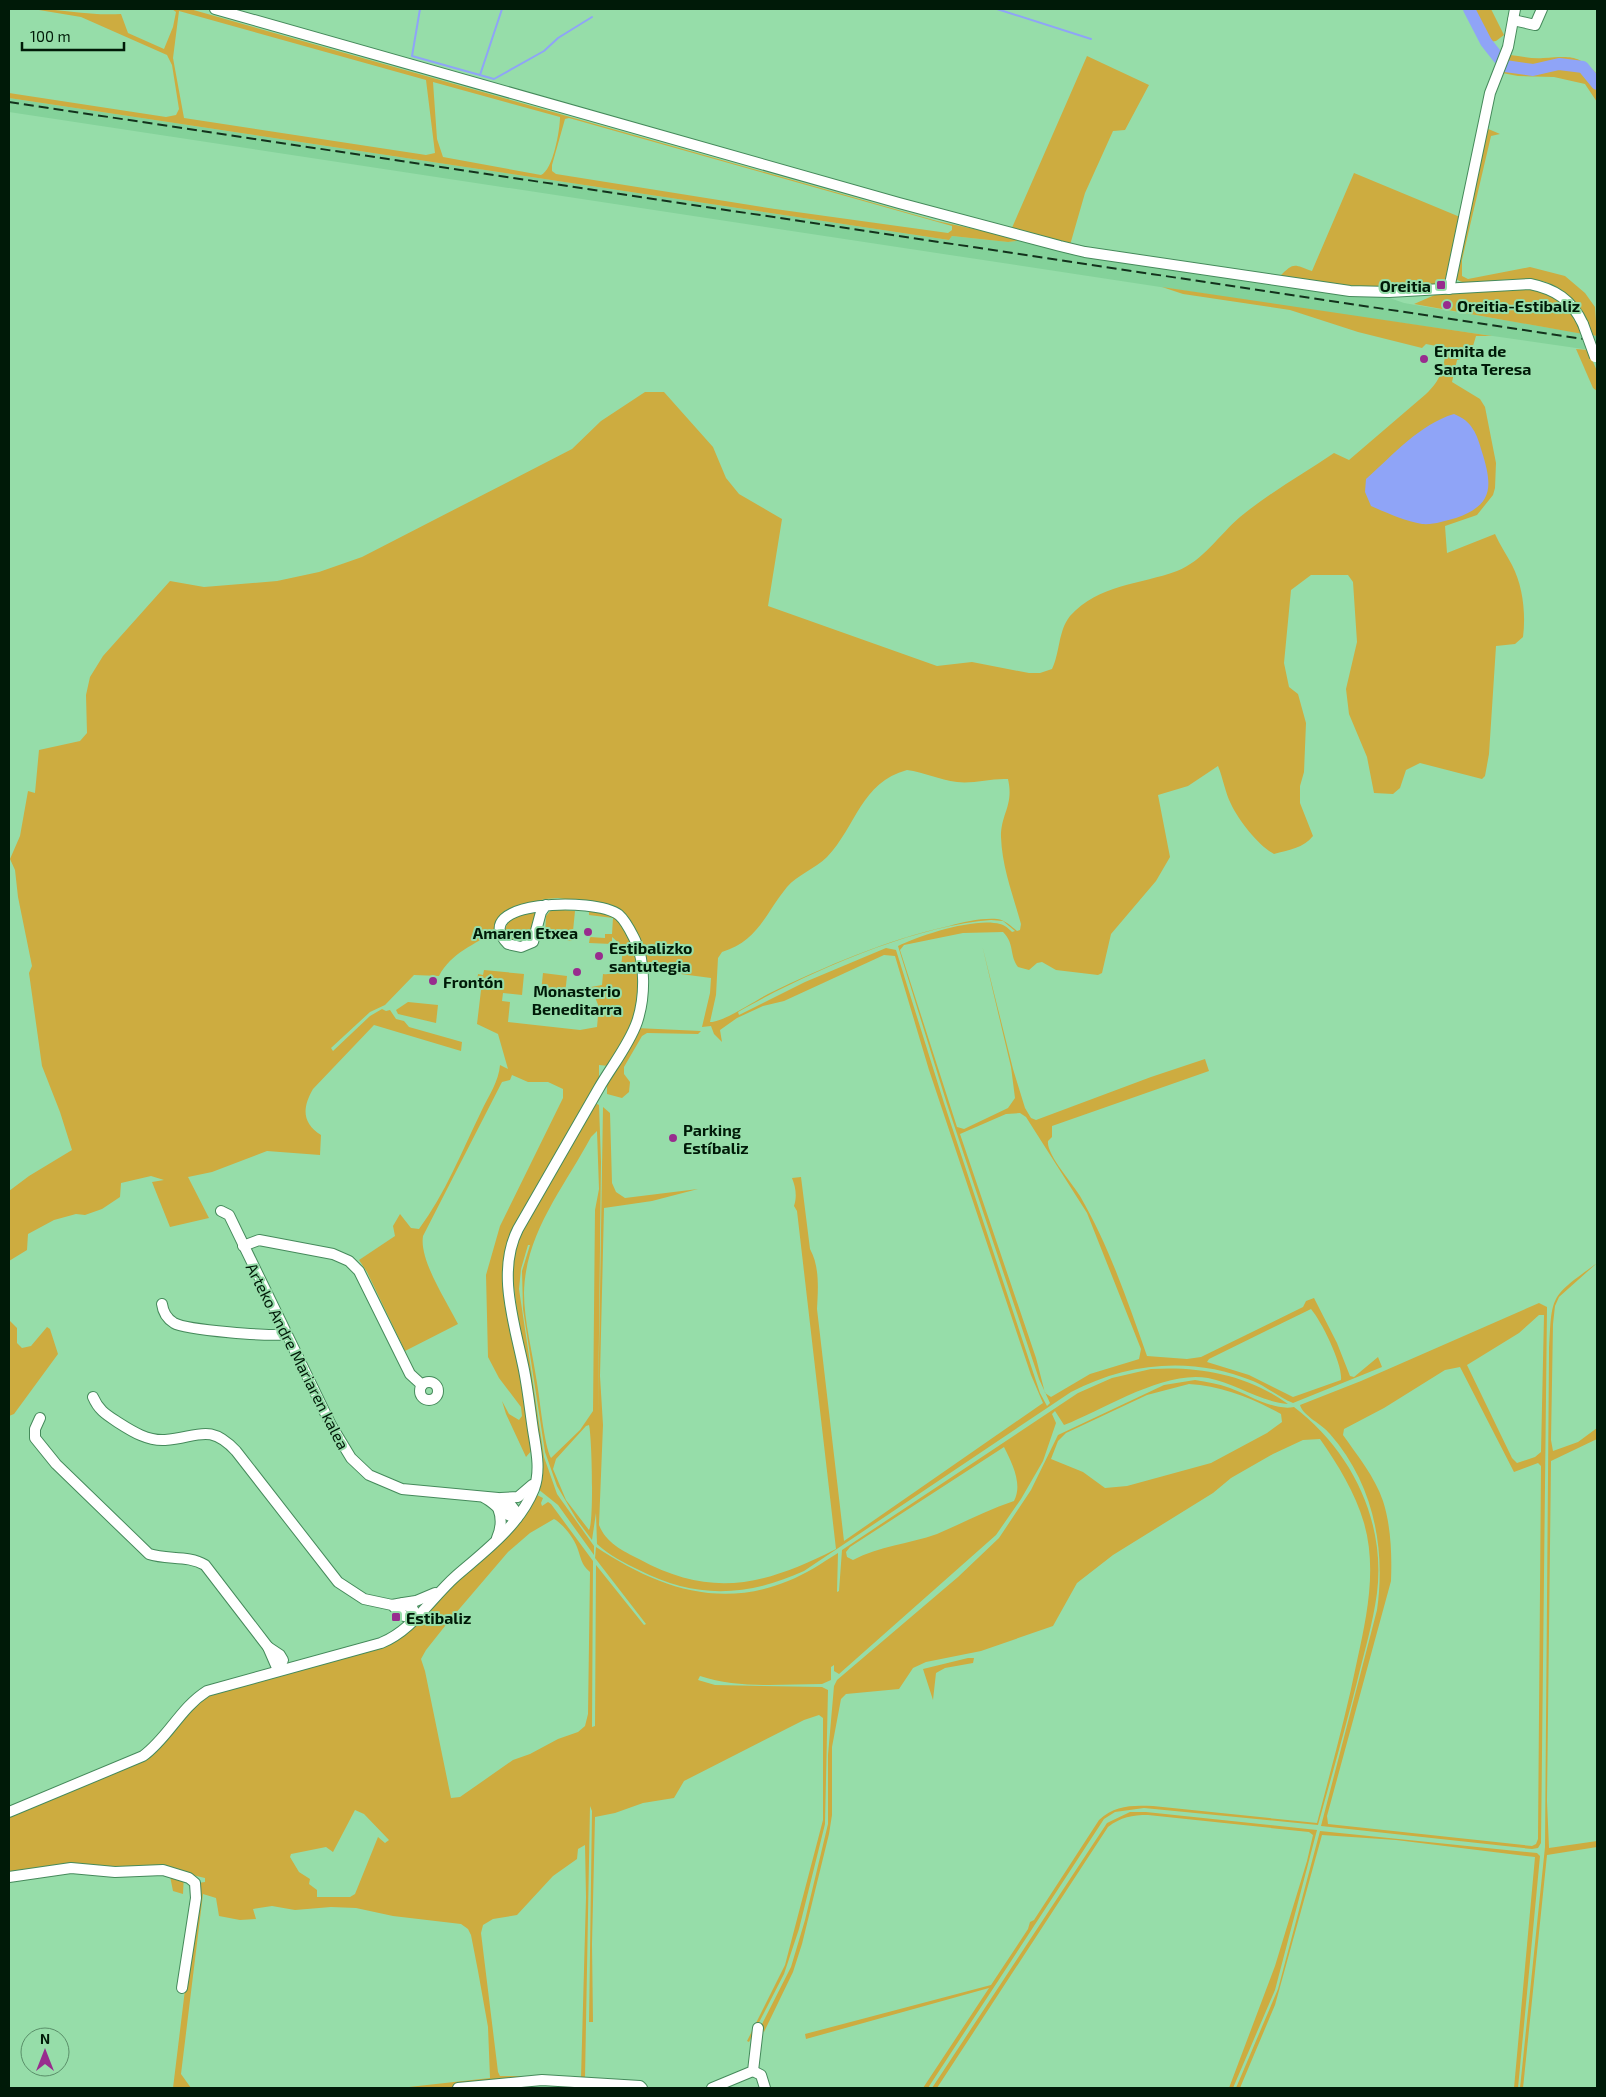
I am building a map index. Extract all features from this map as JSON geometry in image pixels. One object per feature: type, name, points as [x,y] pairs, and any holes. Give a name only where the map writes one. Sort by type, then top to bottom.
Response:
[{"type":"street","points":[[215,9],[899,203],[1086,252],[1350,291],[1389,292],[1508,284],[1530,284],[1546,287],[1569,302],[1583,324],[1596,359]]},
{"type":"street","points":[[1449,289],[1486,111],[1498,68],[1508,47],[1515,9]]},
{"type":"street","points":[[1513,20],[1535,25],[1542,9]]},
{"type":"street","points":[[9,1812],[134,1761],[156,1745],[184,1708],[198,1696],[216,1687],[381,1643],[394,1637],[415,1619],[441,1590],[496,1541],[517,1518],[529,1500],[536,1478],[537,1460],[527,1390],[511,1310],[510,1246],[637,1022],[643,966],[636,941],[626,923],[614,912],[603,908],[570,904],[546,905],[507,916],[502,923],[502,932],[508,944],[522,947],[533,942],[541,912],[546,905]]},
{"type":"street","name":"Arteko Andre Mariaren kalea","points":[[221,1211],[229,1214],[343,1449],[360,1468],[380,1481],[402,1489],[483,1497],[498,1503],[510,1517],[517,1518]]},
{"type":"street","points":[[243,1246],[252,1241],[269,1241],[333,1254],[349,1261],[359,1271],[410,1374],[422,1385]]},
{"type":"street","points":[[162,1304],[164,1313],[176,1324],[263,1336],[286,1334]]},
{"type":"street","points":[[93,1397],[98,1410],[146,1438],[164,1440],[204,1433],[220,1437],[236,1451],[338,1582],[364,1599],[398,1607],[415,1619]]},
{"type":"street","points":[[40,1418],[35,1429],[35,1438],[56,1464],[148,1554],[162,1558],[195,1560],[205,1565],[273,1652],[283,1660],[278,1670]]},
{"type":"street","points":[[496,1541],[500,1531],[498,1503],[518,1497],[530,1488],[536,1478]]},
{"type":"street","points":[[398,1607],[441,1590]]},
{"type":"street","points":[[394,1637],[400,1623],[398,1607]]},
{"type":"street","points":[[273,1652],[307,1662]]},
{"type":"street","points":[[261,1674],[270,1662],[273,1652]]},
{"type":"street","points":[[9,1877],[71,1868],[115,1872],[163,1870],[188,1878],[195,1883],[196,1898],[182,1988]]},
{"type":"street","points":[[753,2071],[758,2028]]},
{"type":"street","points":[[714,2088],[753,2071]]},
{"type":"street","points":[[753,2071],[760,2075],[765,2088]]},
{"type":"street","points":[[458,2088],[542,2080],[579,2081],[640,2086],[642,2088]]},
{"type":"shaded area","points":[[33,9],[121,14],[128,33],[164,49],[173,27],[176,12],[172,9],[190,9],[937,221],[1025,240],[1008,242],[952,236],[949,240],[9,98],[9,93],[166,117],[176,115],[179,109],[172,65],[167,55],[81,17]],"holes":[[[179,11],[426,80],[435,153],[426,155],[184,118],[173,58]],[[433,82],[560,117],[559,131],[552,158],[549,166],[541,175],[443,157],[437,139]],[[569,118],[952,226],[952,230],[948,233],[775,209],[556,174],[552,171],[552,165],[565,119]]]},
{"type":"shaded area","points":[[1464,9],[1491,9],[1504,35],[1496,41],[1482,43]]},
{"type":"shaded area","points":[[1510,55],[1535,58],[1566,57],[1584,62],[1597,74],[1597,102],[1585,84],[1554,77],[1518,76],[1502,73]]},
{"type":"shaded area","points":[[1087,56],[1149,85],[1125,130],[1113,131],[1085,193],[1070,245],[1011,230]]},
{"type":"shaded area","points":[[9,98],[949,240],[952,236],[1008,242],[1025,240],[1075,254],[1257,283],[1353,296],[1384,296],[1404,303],[1597,336],[1597,351],[1325,312],[9,112]]},
{"type":"shaded area","points":[[1486,128],[1500,134],[1491,136],[1462,260],[1462,276],[1468,279],[1530,267],[1565,276],[1585,293],[1595,307],[1597,336],[1592,335],[1582,315],[1572,301],[1562,290],[1550,284],[1537,280],[1521,279],[1469,283],[1456,279],[1456,271]]},
{"type":"shaded area","points":[[1354,173],[1460,217],[1445,280],[1440,285],[1391,288],[1338,285],[1279,277],[1294,266],[1312,271]]},
{"type":"shaded area","points":[[1162,287],[1492,336],[1476,336],[1470,356],[1457,360],[1452,382],[1480,399],[1485,407],[1496,463],[1495,488],[1493,495],[1477,515],[1445,526],[1447,553],[1495,534],[1516,573],[1523,600],[1523,637],[1515,644],[1496,646],[1489,754],[1485,776],[1482,779],[1420,763],[1406,770],[1400,788],[1393,794],[1374,793],[1367,757],[1349,714],[1346,689],[1357,642],[1353,582],[1348,575],[1311,575],[1291,590],[1284,663],[1289,687],[1298,694],[1306,723],[1304,772],[1300,786],[1300,803],[1313,836],[1309,840],[1295,848],[1274,854],[1268,850],[1244,825],[1235,811],[1227,795],[1218,766],[1188,786],[1158,795],[1170,857],[1156,881],[1111,934],[1102,973],[1098,975],[1056,970],[1042,962],[1037,963],[1029,970],[1018,967],[1015,963],[1011,945],[1003,932],[963,933],[904,945],[900,950],[957,1127],[964,1129],[1008,1108],[1015,1098],[1011,1067],[982,945],[1013,1069],[1025,1108],[1031,1118],[1036,1120],[1205,1059],[1209,1071],[1052,1126],[1052,1137],[1048,1141],[1051,1153],[1080,1196],[1100,1234],[1133,1315],[1147,1356],[1187,1359],[1201,1357],[1303,1307],[1306,1301],[1314,1298],[1337,1343],[1350,1376],[1354,1377],[1378,1357],[1382,1367],[1293,1403],[1253,1381],[1207,1368],[1161,1366],[1115,1374],[1071,1392],[804,1571],[783,1580],[742,1590],[701,1590],[680,1586],[660,1579],[628,1565],[607,1552],[597,1544],[596,1513],[592,1540],[577,1520],[557,1486],[545,1452],[523,1309],[522,1271],[530,1245],[528,1245],[521,1269],[519,1289],[544,1457],[557,1494],[594,1546],[594,1555],[558,1505],[538,1489],[512,1270],[518,1235],[595,1103],[599,1105],[601,1162],[598,1417],[603,1107],[610,1113],[612,1183],[616,1192],[625,1198],[698,1189],[652,1201],[604,1208],[600,1376],[603,1425],[599,1525],[606,1537],[621,1549],[666,1572],[715,1583],[762,1579],[786,1571],[836,1549],[797,1211],[794,1206],[796,1192],[792,1178],[801,1177],[810,1249],[817,1271],[817,1309],[844,1541],[1043,1403],[1031,1375],[929,1070],[895,956],[884,955],[784,1001],[763,1006],[737,1018],[720,1030],[722,1042],[714,1034],[711,1026],[702,1027],[710,993],[711,978],[658,971],[647,974],[645,960],[608,905],[558,898],[545,899],[506,910],[500,915],[496,931],[457,955],[439,976],[414,975],[385,1005],[370,1012],[331,1048],[333,1051],[370,1016],[382,1009],[390,1010],[396,1019],[404,1021],[409,1027],[462,1042],[461,1051],[374,1025],[313,1089],[309,1096],[306,1115],[310,1125],[321,1135],[320,1155],[267,1151],[212,1172],[188,1177],[209,1218],[170,1227],[152,1182],[164,1180],[151,1176],[121,1183],[120,1197],[102,1209],[85,1215],[76,1214],[54,1220],[28,1234],[27,1250],[9,1261],[9,1191],[29,1176],[72,1150],[42,1066],[29,973],[32,966],[18,897],[15,870],[10,859],[20,836],[28,791],[35,793],[39,750],[80,741],[87,733],[86,695],[90,677],[103,656],[170,581],[204,587],[277,581],[319,572],[362,557],[572,449],[601,421],[645,392],[664,392],[713,447],[726,478],[739,494],[782,519],[768,606],[937,666],[972,662],[1029,673],[1040,673],[1052,669],[1063,628],[1070,616],[1081,605],[1107,591],[1163,576],[1186,567],[1203,554],[1240,517],[1286,484],[1334,453],[1349,460],[1426,394],[1438,379],[1444,362],[1446,348],[1426,344],[1422,348],[1358,332],[1290,310],[1183,294]],"holes":[[[907,770],[957,782],[1008,779],[1009,796],[1001,837],[1003,859],[1021,924],[1020,930],[1017,931],[1003,921],[1015,931],[1012,932],[1000,924],[990,922],[977,923],[934,932],[898,946],[947,1104],[1044,1391],[1036,1358],[960,1134],[1006,1114],[1020,1113],[1026,1117],[1087,1213],[1141,1349],[1139,1359],[1090,1374],[1051,1397],[1046,1393],[1050,1403],[1047,1406],[1040,1393],[944,1103],[896,950],[886,948],[805,982],[739,1015],[738,1012],[795,982],[893,942],[834,964],[768,994],[722,1019],[710,1022],[716,995],[718,958],[722,952],[734,947],[753,934],[787,887],[827,857],[837,845],[869,795],[879,784]],[[597,1131],[599,1189],[595,1210],[593,1411],[580,1430],[551,1458],[544,1433],[525,1315],[526,1271],[531,1250],[548,1211],[591,1137]],[[1311,1309],[1321,1323],[1331,1344],[1341,1373],[1341,1380],[1293,1397],[1249,1375],[1207,1362],[1209,1359]],[[589,1425],[592,1479],[591,1524],[589,1530],[566,1500],[553,1469],[556,1459]]]},
{"type":"shaded area","points":[[1532,287],[1564,304],[1573,315],[1583,334],[1414,304],[1437,294]]},
{"type":"shaded area","points":[[1576,349],[1588,350],[1597,371],[1597,391],[1593,388]]},
{"type":"shaded area","points":[[552,909],[575,911],[572,941],[545,937],[546,916]]},
{"type":"shaded area","points":[[589,910],[602,912],[614,917],[621,922],[627,931],[632,943],[637,972],[636,1001],[631,1025],[626,1035],[609,1066],[599,1065],[599,1081],[512,1231],[506,1248],[505,1260],[532,1450],[526,1457],[502,1401],[509,1414],[519,1420],[522,1416],[521,1407],[499,1378],[488,1357],[486,1275],[500,1226],[563,1098],[563,1089],[548,1082],[528,1082],[512,1075],[510,1080],[502,1082],[423,1236],[425,1257],[429,1269],[458,1324],[405,1351],[367,1272],[359,1260],[395,1236],[393,1226],[400,1214],[411,1228],[419,1229],[453,1172],[495,1083],[500,1065],[508,1069],[498,1034],[477,1024],[482,982],[477,982],[478,974],[483,975],[484,970],[524,974],[522,995],[503,993],[502,1001],[510,1002],[508,1022],[580,1030],[597,1027],[598,1016],[602,1015],[591,987],[602,985],[603,974],[610,974],[620,967],[622,954],[617,942],[612,937],[612,944],[589,943],[590,937],[605,938],[605,934],[612,934],[613,918],[589,915]]},
{"type":"shaded area","points":[[536,911],[533,935],[524,943],[511,942],[505,929],[507,924],[518,916]]},
{"type":"shaded area","points":[[997,919],[1003,921],[991,920],[935,930],[961,923]]},
{"type":"shaded area","points":[[543,973],[567,976],[565,994],[541,992]]},
{"type":"shaded area","points":[[408,1002],[438,1005],[436,1023],[398,1014],[396,1010]]},
{"type":"shaded area","points":[[636,1028],[701,1031],[698,1034],[647,1033],[642,1036],[624,1067],[624,1074],[630,1082],[629,1092],[622,1098],[607,1094],[607,1079]]},
{"type":"shaded area","points":[[1597,1263],[1559,1297],[1555,1306],[1553,1324],[1551,1440],[1553,1451],[1578,1442],[1597,1428],[1597,1439],[1551,1461],[1547,1801],[1549,1848],[1597,1841],[1597,1847],[1547,1855],[1523,2088],[1520,2088],[1545,1847],[1549,1353],[1551,1319],[1556,1299],[1562,1291]]},
{"type":"shaded area","points":[[1539,1303],[1547,1307],[1541,1843],[1538,1848],[1532,1849],[1321,1826],[1377,1610],[1380,1563],[1373,1517],[1357,1473],[1345,1453],[1330,1434],[1305,1413],[1300,1405],[1361,1381]],"holes":[[[1539,1315],[1544,1315],[1541,1452],[1535,1457],[1517,1463],[1512,1458],[1467,1365],[1519,1333]],[[1460,1367],[1514,1472],[1538,1463],[1541,1466],[1538,1839],[1536,1844],[1532,1846],[1328,1824],[1327,1816],[1391,1581],[1388,1520],[1383,1501],[1371,1475],[1343,1435],[1344,1429],[1384,1408],[1445,1370]]]},
{"type":"shaded area","points":[[9,1320],[17,1328],[17,1343],[22,1348],[31,1346],[47,1327],[50,1329],[58,1354],[14,1414],[9,1416]]},
{"type":"shaded area","points":[[1169,1368],[1205,1371],[1240,1379],[1273,1394],[1288,1404],[1268,1400],[1218,1380],[1191,1377],[1154,1385],[1135,1392],[1064,1425],[1055,1411],[1052,1414],[1056,1423],[1043,1461],[1021,1499],[996,1535],[839,1674],[834,1671],[834,1665],[831,1667],[831,1680],[822,1684],[760,1685],[729,1683],[700,1676],[698,1680],[715,1685],[822,1687],[828,1690],[825,1824],[799,1929],[784,1974],[749,2042],[747,2041],[785,1965],[823,1820],[823,1718],[819,1715],[804,1720],[684,1781],[674,1798],[643,1803],[615,1813],[595,1817],[592,1944],[593,2022],[589,2022],[592,1811],[590,1806],[585,2078],[581,2078],[586,1897],[585,1845],[578,1849],[577,1859],[553,1876],[517,1915],[493,1919],[483,1925],[481,1933],[498,2072],[500,2076],[532,2076],[532,2079],[442,2088],[400,2088],[490,2078],[488,2027],[478,1971],[471,1935],[468,1929],[461,1924],[393,1916],[356,1908],[331,1907],[295,1910],[272,1906],[253,1909],[256,1919],[240,1920],[219,1916],[216,1898],[203,1894],[181,2074],[191,2088],[173,2088],[198,1883],[205,1882],[205,1878],[184,1873],[183,1894],[173,1891],[170,1876],[139,1875],[136,1868],[9,1874],[9,1815],[133,1765],[186,1712],[212,1692],[390,1642],[537,1495],[543,1498],[542,1506],[548,1502],[551,1504],[593,1561],[592,1727],[595,1726],[596,1565],[644,1625],[646,1624],[595,1558],[596,1547],[618,1561],[664,1583],[688,1590],[712,1593],[737,1593],[762,1589],[788,1581],[838,1553],[837,1592],[839,1591],[842,1550],[1078,1393],[1112,1378],[1151,1369]],"holes":[[[1004,1447],[1017,1481],[1014,1501],[937,1534],[873,1551],[853,1560],[847,1557],[846,1552],[850,1547]],[[554,1519],[570,1535],[583,1564],[590,1572],[588,1714],[585,1726],[578,1732],[513,1760],[460,1797],[451,1798],[421,1659],[449,1621],[508,1552],[530,1533]],[[355,1810],[364,1814],[389,1840],[385,1843],[378,1837],[355,1894],[350,1897],[317,1897],[317,1890],[309,1884],[310,1879],[299,1872],[290,1857],[291,1854],[326,1847],[333,1852]]]},
{"type":"shaded area","points":[[1195,1380],[1230,1388],[1270,1405],[1286,1408],[1294,1407],[1314,1424],[1348,1466],[1370,1514],[1376,1540],[1378,1566],[1377,1593],[1368,1638],[1318,1825],[1144,1808],[1115,1812],[1104,1819],[928,2088],[923,2088],[989,1988],[806,2039],[805,2034],[991,1985],[1028,1929],[1030,1922],[1034,1920],[1099,1820],[1111,1811],[1131,1806],[1153,1806],[1317,1823],[1353,1682],[1367,1609],[1370,1575],[1368,1540],[1356,1500],[1320,1439],[1303,1440],[1273,1454],[1231,1478],[1213,1493],[1113,1555],[1077,1583],[1053,1626],[981,1651],[926,1662],[913,1668],[899,1689],[846,1694],[841,1699],[832,1747],[832,1815],[829,1834],[802,1944],[793,1972],[764,2032],[760,2028],[791,1967],[805,1920],[828,1824],[828,1755],[834,1686],[837,1680],[958,1577],[999,1538],[1031,1490],[1058,1435],[1164,1385]],"holes":[[[1189,1384],[1225,1390],[1259,1403],[1281,1414],[1282,1422],[1267,1433],[1211,1463],[1127,1486],[1105,1488],[1083,1472],[1051,1459],[1058,1441],[1066,1433],[1147,1395]]]},
{"type":"shaded area","points":[[974,1658],[973,1663],[945,1668],[936,1673],[933,1700],[923,1669]]},
{"type":"shaded area","points":[[1130,1812],[1146,1812],[1317,1830],[1275,1990],[1233,2088],[1229,2088],[1275,1966],[1313,1835],[1309,1832],[1137,1815],[1117,1821],[1108,1827],[937,2088],[932,2088],[1107,1823]]},
{"type":"shaded area","points":[[1320,1831],[1537,1853],[1540,1856],[1518,2088],[1514,2088],[1535,1857],[1396,1840],[1322,1835],[1275,2005],[1240,2088],[1236,2088],[1278,1989]]},
{"type":"water","points":[[1454,414],[1469,424],[1476,434],[1480,445],[1488,475],[1487,493],[1483,501],[1468,513],[1456,518],[1426,524],[1403,519],[1371,506],[1365,492],[1366,479],[1418,433]]},
{"type":"waterway","points":[[420,9],[412,56],[494,79],[544,51],[558,38],[592,17]]},
{"type":"waterway","points":[[480,75],[502,9]]},
{"type":"waterway","points":[[997,9],[1091,39]]},
{"type":"waterway","points":[[1469,9],[1486,42],[1505,66],[1533,70],[1559,64],[1583,67],[1597,84]]},
{"type":"railway","points":[[9,102],[1597,341]]},
{"type":"place","name":"Oreitia","points":[[1441,285]]},
{"type":"place","name":"Oreitia-Estibaliz","points":[[1447,305]]},
{"type":"place","name":"Ermita de Santa Teresa","points":[[1424,359]]},
{"type":"place","name":"Amaren Etxea","points":[[588,932]]},
{"type":"place","name":"Estibalizko santutegia","points":[[599,956]]},
{"type":"place","name":"Monasterio Beneditarra","points":[[577,972]]},
{"type":"place","name":"Frontón","points":[[433,981]]},
{"type":"place","name":"Parking Estíbaliz","points":[[673,1138]]},
{"type":"place","name":"Estibaliz","points":[[396,1617]]}]
